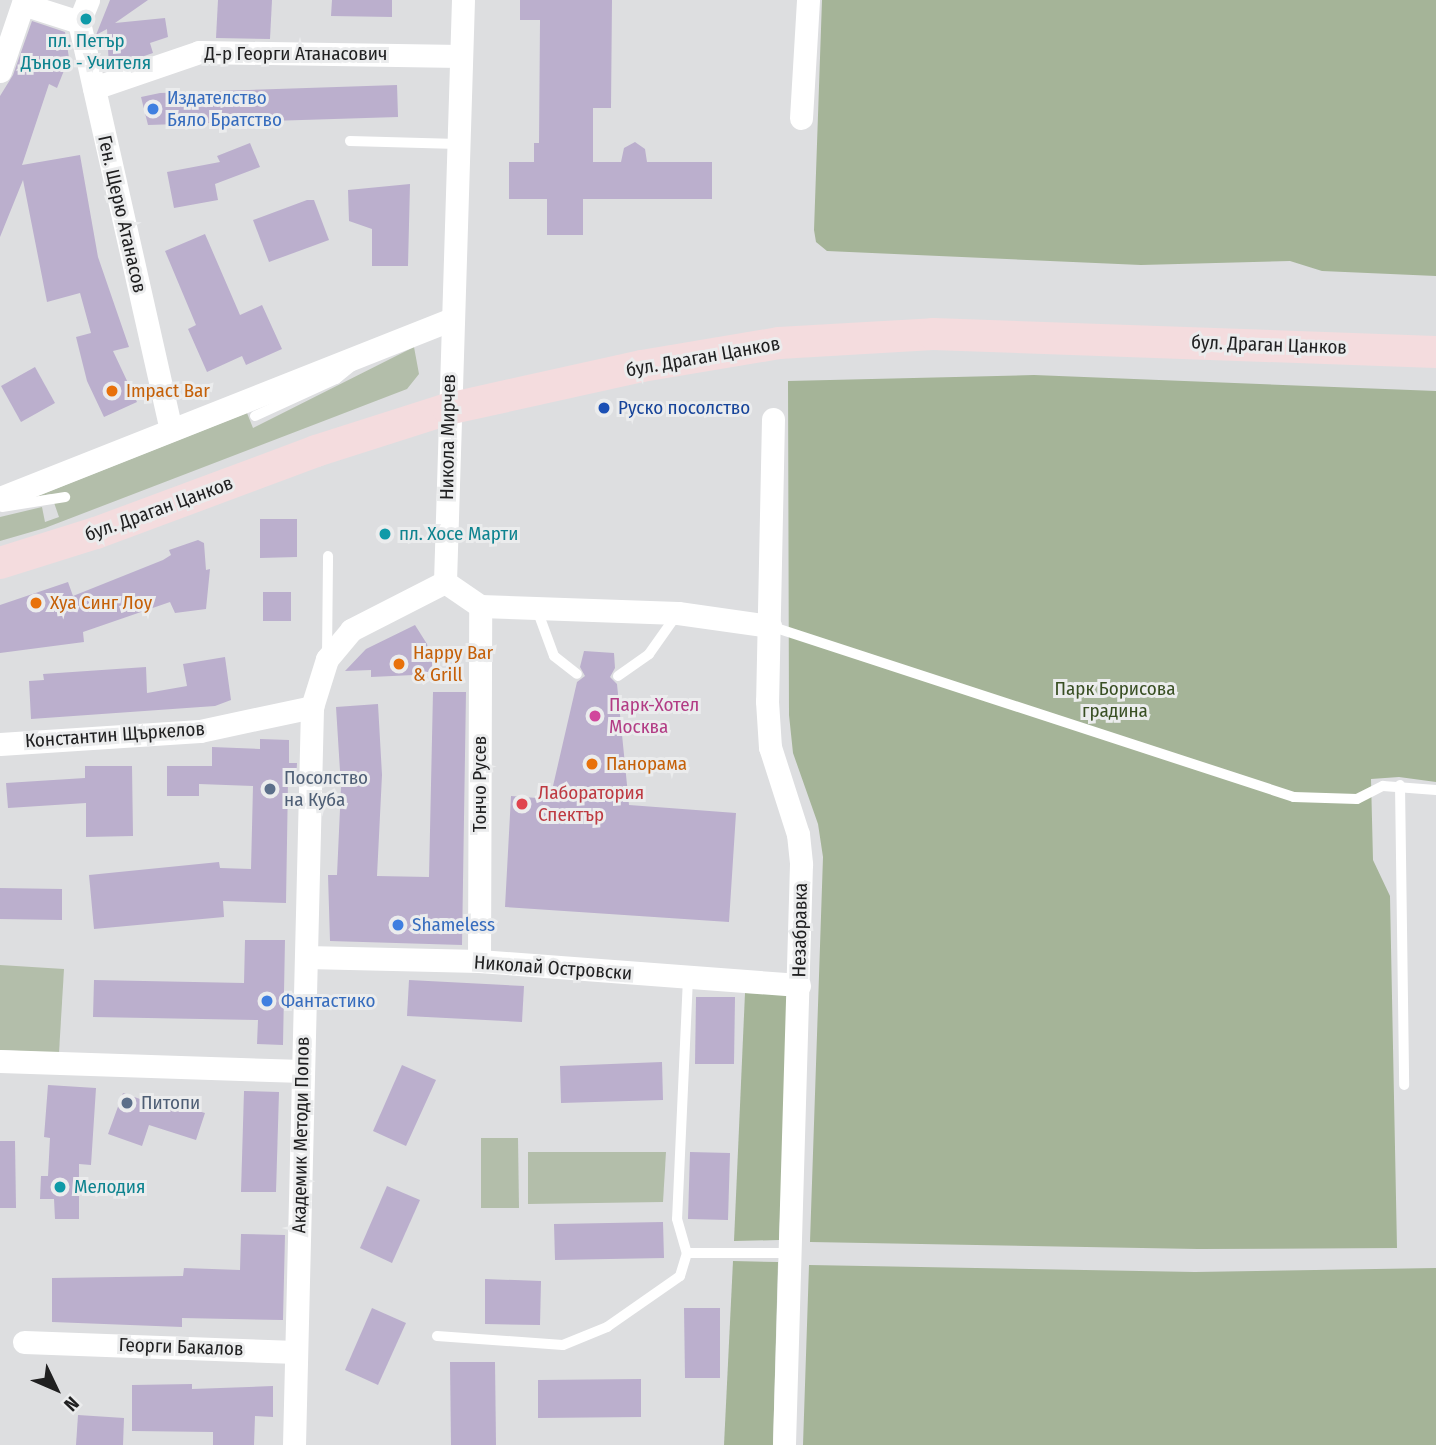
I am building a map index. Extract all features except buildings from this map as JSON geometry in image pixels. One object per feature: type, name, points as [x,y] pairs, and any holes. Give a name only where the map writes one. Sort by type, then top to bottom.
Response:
[{"type":"main road","name":"бул. Драган Цанков","points":[[0,563],[96,533],[316,451],[448,409],[642,366],[779,343],[946,334],[1436,352]]},
{"type":"street","points":[[0,71],[24,2],[79,22],[88,0]]},
{"type":"street","name":"Никола Мирчев","points":[[445,582],[448,409],[463,0]]},
{"type":"street","points":[[801,118],[808,0]]},
{"type":"street","name":"Ген. Щерю Атанасов","points":[[79,22],[171,429]]},
{"type":"street","name":"Д-р Георги Атанасович","points":[[94,88],[199,52],[461,56]]},
{"type":"street","points":[[0,498],[451,320]]},
{"type":"street","name":"Незабравка","points":[[773,419],[770,747],[798,834],[801,864],[784,1445]]},
{"type":"street","points":[[445,582],[480,606],[678,613],[770,626]]},
{"type":"street","name":"Академик Методи Попов","points":[[294,1445],[312,707],[327,659],[351,630],[445,582]]},
{"type":"street","name":"Тончо Русев","points":[[479,961],[480,606]]},
{"type":"street","name":"Константин Щъркелов","points":[[0,744],[200,731],[312,707]]},
{"type":"street","name":"Николай Островски","points":[[306,957],[479,961],[799,985]]},
{"type":"street","points":[[0,1062],[303,1071]]},
{"type":"street","name":"Георги Бакалов","points":[[24,1342],[296,1352]]},
{"type":"lane","points":[[350,141],[458,145]]},
{"type":"lane","points":[[255,416],[336,379],[369,352]]},
{"type":"lane","points":[[0,507],[65,497]]},
{"type":"lane","name":"Академик Методи Попов","points":[[327,659],[328,555]]},
{"type":"lane","points":[[536,607],[554,656],[578,674]]},
{"type":"lane","points":[[618,676],[649,654],[678,613]]},
{"type":"lane","points":[[770,626],[1294,797],[1357,799],[1369,790],[1400,785],[1436,790]]},
{"type":"lane","points":[[1400,785],[1404,1085]]},
{"type":"lane","points":[[437,1336],[563,1345],[607,1327],[680,1276],[687,1253],[677,1219],[688,978]]},
{"type":"lane","points":[[687,1253],[790,1253]]},
{"type":"green space","points":[[822,0],[1436,0],[1436,276],[1322,271],[1290,261],[1141,265],[827,251],[816,242],[814,230]]},
{"type":"green space","points":[[414,347],[419,374],[407,389],[45,528],[0,541],[0,517],[42,507],[45,522],[59,517],[51,494],[35,497],[247,413],[253,428]]},
{"type":"green space","name":"Парк Борисова градина","points":[[1034,375],[1436,391],[1436,782],[1399,777],[1371,779],[1373,860],[1390,896],[1397,1248],[1198,1249],[810,1242],[823,857],[818,824],[793,753],[789,715],[788,381]]},
{"type":"green space","points":[[0,965],[64,969],[59,1053],[0,1050]]},
{"type":"green space","points":[[745,993],[790,994],[779,1240],[734,1241]]},
{"type":"green space","points":[[481,1138],[518,1138],[519,1208],[481,1208]]},
{"type":"green space","points":[[528,1152],[666,1152],[663,1202],[528,1204]]},
{"type":"green space","points":[[733,1261],[778,1262],[773,1445],[724,1445]]},
{"type":"green space","points":[[809,1265],[1195,1272],[1436,1268],[1436,1445],[803,1445]]},
{"type":"place","name":"пл. Петър Дънов - Учителя","points":[[86,19]]},
{"type":"place","name":"Издателство Бяло Братство","points":[[153,109]]},
{"type":"place","name":"Impact Bar","points":[[112,391]]},
{"type":"place","name":"Руско посолство","points":[[604,408]]},
{"type":"place","name":"пл. Хосе Марти","points":[[385,534]]},
{"type":"place","name":"Хуа Синг Лоу","points":[[36,603]]},
{"type":"place","name":"Happy Bar & Grill","points":[[399,664]]},
{"type":"place","name":"Парк-Хотел Москва","points":[[595,716]]},
{"type":"place","name":"Панорама","points":[[592,764]]},
{"type":"place","name":"Посолство на Куба","points":[[270,789]]},
{"type":"place","name":"Лаборатория Спектър","points":[[522,804]]},
{"type":"place","name":"Shameless","points":[[398,925]]},
{"type":"place","name":"Фантастико","points":[[267,1001]]},
{"type":"place","name":"Питопи","points":[[127,1103]]},
{"type":"place","name":"Мелодия","points":[[60,1187]]}]
